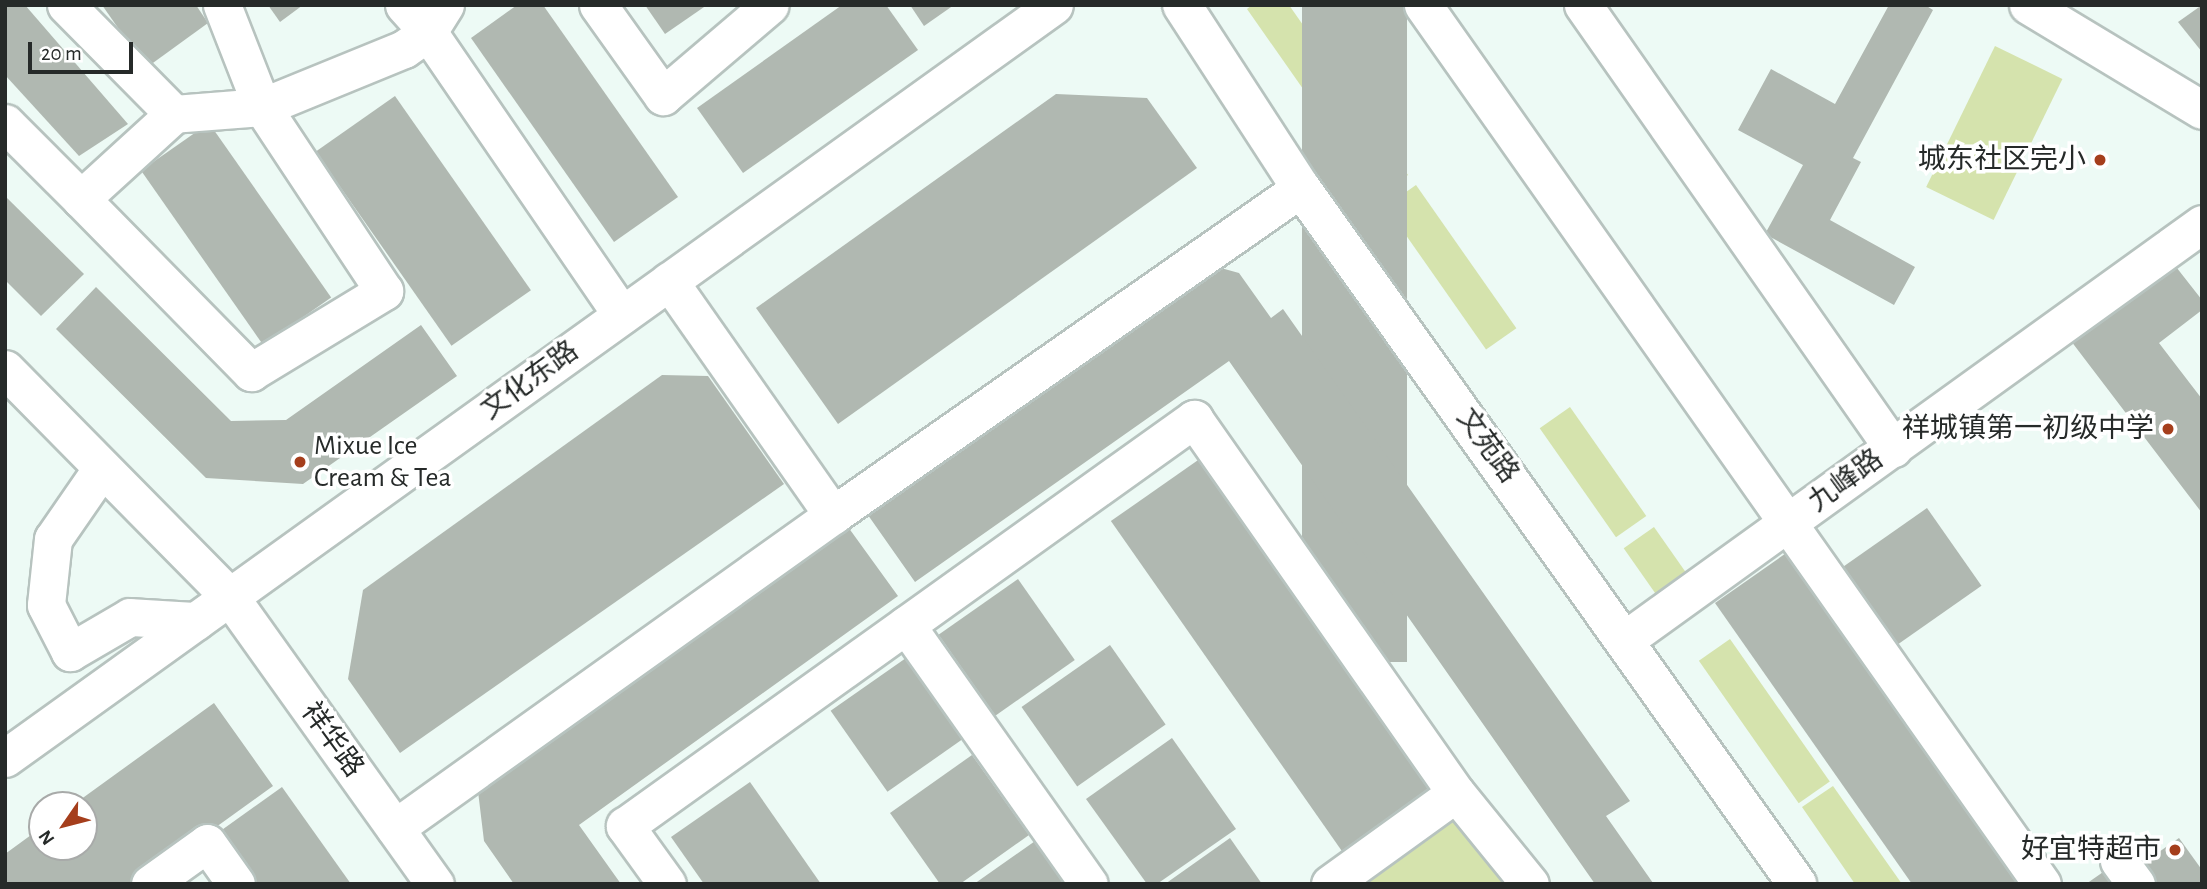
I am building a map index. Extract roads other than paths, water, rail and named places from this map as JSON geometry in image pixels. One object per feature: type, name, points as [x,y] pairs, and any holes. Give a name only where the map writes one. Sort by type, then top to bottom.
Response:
[{"type":"main road","name":"文苑路","points":[[1182,5],[1301,188],[1626,639],[1797,884]]},
{"type":"street","points":[[66,5],[174,114]]},
{"type":"street","points":[[5,123],[251,372],[384,291],[262,107],[222,5]]},
{"type":"street","points":[[404,5],[436,19],[622,315]]},
{"type":"street","points":[[598,5],[663,96],[770,5]]},
{"type":"street","name":"文化东路","points":[[5,758],[1054,5]]},
{"type":"street","points":[[1423,5],[2042,884]]},
{"type":"street","points":[[1583,5],[1892,448]]},
{"type":"street","points":[[2028,5],[2202,110]]},
{"type":"street","points":[[80,199],[174,114],[262,107],[388,57],[436,19]]},
{"type":"street","points":[[395,828],[833,515],[1301,188]]},
{"type":"street","name":"九峰路","points":[[1626,639],[2202,224]]},
{"type":"street","points":[[669,281],[833,515]]},
{"type":"street","name":"祥华路","points":[[5,369],[230,597],[435,884]]},
{"type":"street","points":[[667,884],[625,826],[1194,419],[1456,793],[1530,884]]},
{"type":"street","points":[[102,468],[53,539],[46,605],[70,652],[130,617],[195,621]]},
{"type":"street","points":[[905,625],[1089,884]]},
{"type":"street","points":[[1330,884],[1456,793]]},
{"type":"street","points":[[150,884],[207,843],[236,884]]},
{"type":"place","name":"城东社区完小","points":[[2100,160]]},
{"type":"place","name":"祥城镇第一初级中学","points":[[2168,429]]},
{"type":"place","name":"Mixue Ice Cream & Tea","points":[[300,462]]},
{"type":"place","name":"好宜特超市","points":[[2175,850]]}]
